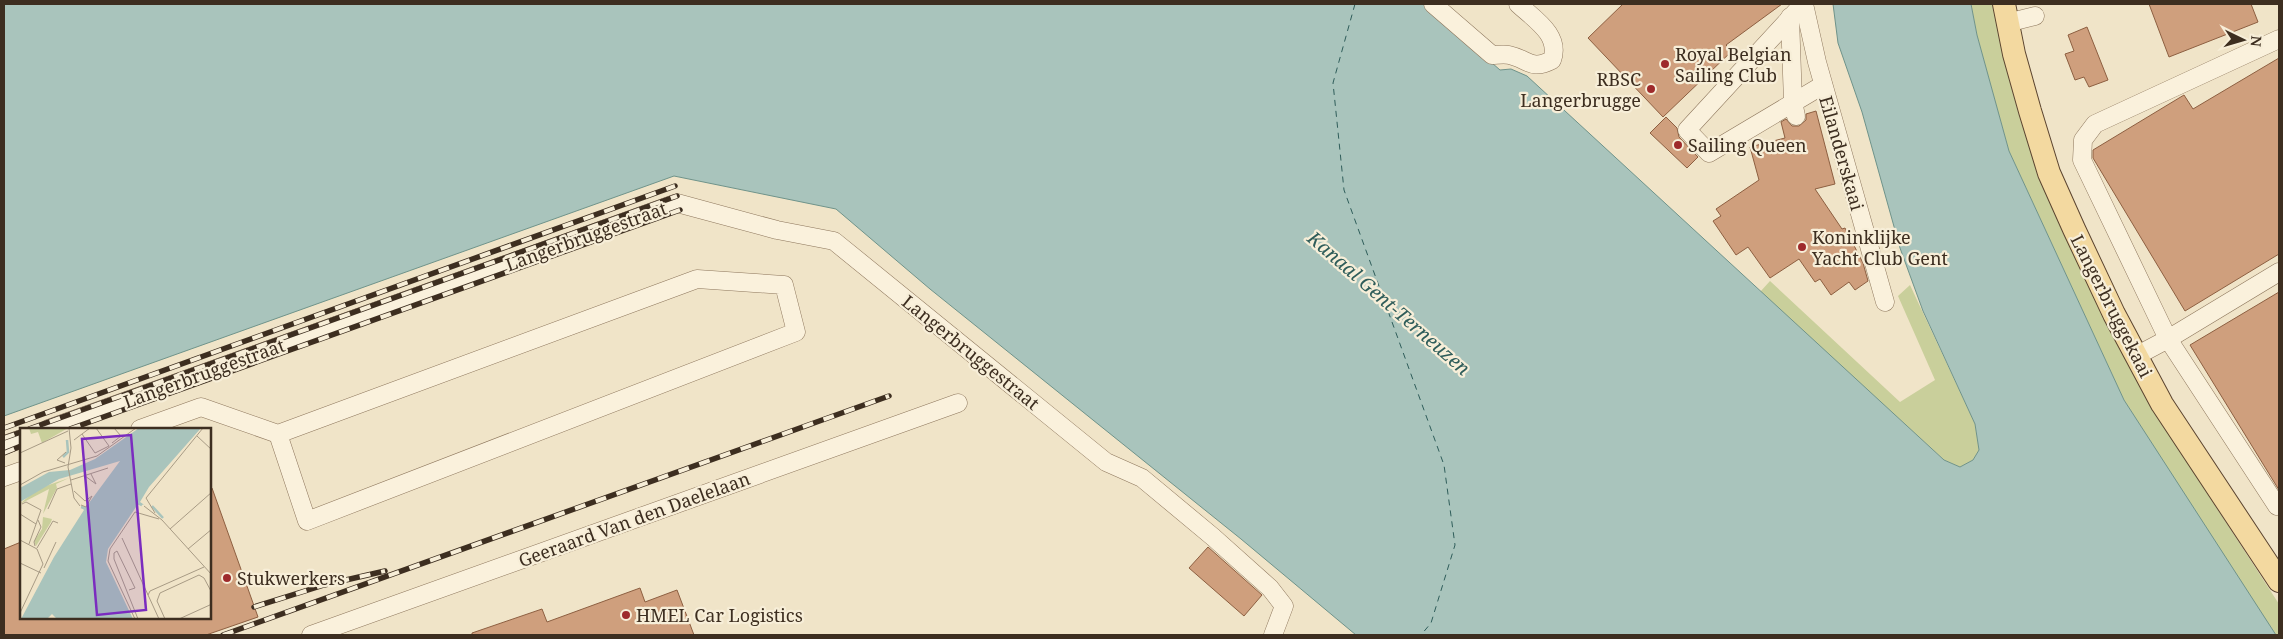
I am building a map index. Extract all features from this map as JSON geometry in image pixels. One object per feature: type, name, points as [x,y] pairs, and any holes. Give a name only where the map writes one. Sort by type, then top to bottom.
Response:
[{"type":"main road","name":"Langerbruggekaai","points":[[2005,13],[2030,111],[2049,173],[2078,237],[2136,356],[2162,404],[2279,581]]},
{"type":"street","points":[[1433,4],[1492,55],[1509,55],[1535,66],[1552,60],[1556,50],[1548,31],[1518,4]]},
{"type":"street","points":[[1803,4],[1687,130],[1709,153],[1794,109],[1823,85]]},
{"type":"street","name":"Eilanderskaai","points":[[1803,4],[1823,85],[1885,302]]},
{"type":"street","points":[[2005,13],[2035,16]]},
{"type":"street","points":[[1790,17],[1794,109]]},
{"type":"street","points":[[2279,40],[2095,124],[2083,140],[2082,160],[2168,339],[2277,506],[2279,505]]},
{"type":"street","name":"Langerbruggestraat","points":[[51,428],[678,203],[777,230],[834,242],[1106,462],[1142,478],[1270,588],[1284,606],[1273,635]]},
{"type":"street","points":[[2136,356],[2168,339],[2279,272]]},
{"type":"street","points":[[143,428],[201,407],[278,434],[696,279],[784,285],[796,332],[307,521],[278,434]]},
{"type":"street","name":"Geeraard Van den Daelelaan","points":[[311,635],[958,403]]},
{"type":"street","points":[[4,445],[20,438]]},
{"type":"street","points":[[4,477],[20,471]]},
{"type":"green space","points":[[1971,4],[1993,4],[2003,56],[2019,115],[2039,177],[2063,233],[2105,319],[2153,410],[2279,604],[2279,635],[2276,635],[2254,604],[2124,400],[2009,151],[1977,35]]},
{"type":"green space","points":[[1770,281],[1900,402],[1935,380],[1898,296],[1910,285],[1975,424],[1979,450],[1973,460],[1960,467],[1944,460],[1760,292]]},
{"type":"water","name":"Kanaal Gent-Terneuzen","points":[[4,4],[1425,4],[1500,70],[1511,69],[1527,76],[1944,460],[1960,467],[1973,460],[1979,450],[1975,424],[1923,311],[1900,248],[1862,112],[1838,43],[1833,4],[1971,4],[1977,35],[2009,151],[2124,400],[2276,635],[1356,635],[1241,539],[930,289],[836,209],[674,176],[4,416]]},
{"type":"building","name":"Royal Belgian Sailing Club","points":[[1623,4],[1782,4],[1726,45],[1732,51],[1663,117],[1588,38]]},
{"type":"building","points":[[2149,4],[2251,4],[2258,22],[2169,57]]},
{"type":"building","points":[[2087,27],[2108,80],[2089,87],[2084,77],[2075,80],[2065,54],[2074,51],[2068,35]]},
{"type":"building","points":[[2279,58],[2279,254],[2185,311],[2093,158],[2093,150],[2184,95],[2193,109]]},
{"type":"building","points":[[1816,111],[1835,184],[1815,189],[1842,229],[1845,228],[1863,263],[1868,281],[1855,290],[1849,282],[1831,295],[1820,279],[1815,282],[1799,259],[1770,278],[1748,247],[1736,255],[1713,221],[1721,216],[1716,209],[1759,180],[1750,147],[1785,138],[1781,122],[1786,119],[1792,126],[1799,126],[1806,120],[1806,114]]},
{"type":"building","name":"Sailing Queen","points":[[1666,117],[1677,128],[1679,137],[1698,157],[1687,168],[1650,133]]},
{"type":"building","points":[[2279,292],[2279,490],[2190,345]]},
{"type":"building","name":"Stukwerkers","points":[[211,488],[258,617],[206,635],[4,635],[4,549],[20,542],[20,619],[211,619]]},
{"type":"building","points":[[1208,547],[1262,595],[1244,616],[1189,568]]},
{"type":"building","name":"HMEL Car Logistics","points":[[640,588],[645,602],[677,590],[694,635],[472,635],[472,633],[542,609],[547,622]]},
{"type":"ferry route","points":[[1355,4],[1333,83],[1344,190],[1444,465],[1455,545],[1431,623],[1421,635]]},
{"type":"railway","points":[[4,428],[675,186]]},
{"type":"railway","points":[[32,428],[677,196]]},
{"type":"railway","points":[[73,428],[680,210]]},
{"type":"railway","points":[[223,635],[889,396]]},
{"type":"railway","points":[[4,438],[20,432]]},
{"type":"railway","points":[[4,453],[20,446]]},
{"type":"railway","points":[[254,607],[324,585],[385,571]]},
{"type":"place","name":"Royal Belgian Sailing Club","points":[[1665,64]]},
{"type":"place","name":"RBSC Langerbrugge","points":[[1651,89]]},
{"type":"place","name":"Sailing Queen","points":[[1678,145]]},
{"type":"place","name":"Koninklijke Yacht Club Gent","points":[[1802,247]]},
{"type":"place","name":"Stukwerkers","points":[[227,578]]},
{"type":"place","name":"HMEL Car Logistics","points":[[626,615]]}]
